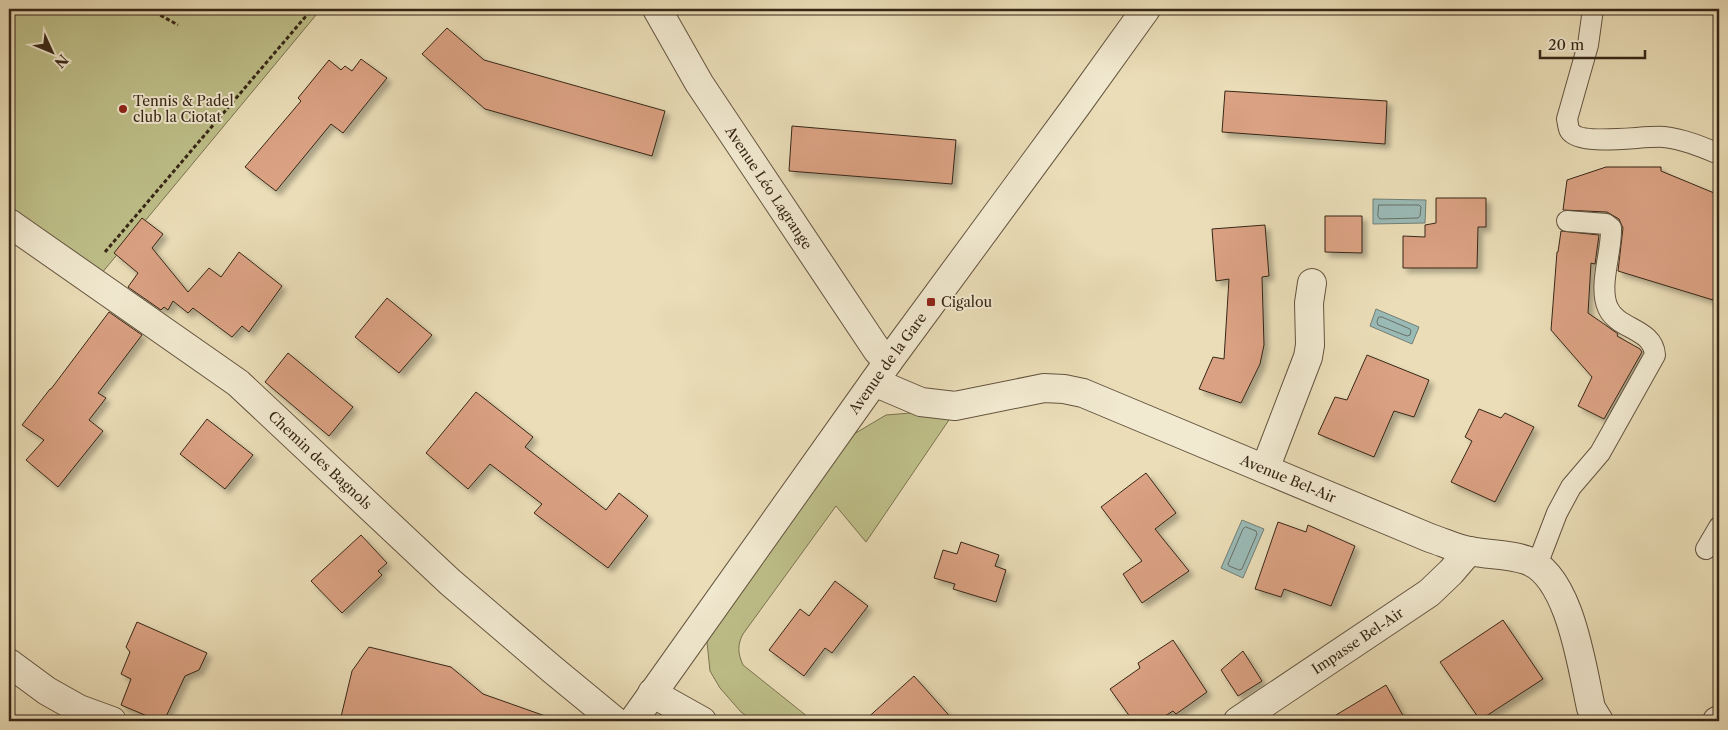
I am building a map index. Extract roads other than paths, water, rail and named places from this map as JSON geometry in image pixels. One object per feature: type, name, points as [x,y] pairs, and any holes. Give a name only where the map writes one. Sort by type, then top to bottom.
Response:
[{"type":"street","name":"Avenue Léo Lagrange","points":[[656,9],[699,83],[872,342],[881,372]]},
{"type":"street","name":"Avenue de la Gare","points":[[633,721],[881,372],[1078,105],[1146,9]]},
{"type":"street","name":"Chemin des Bagnols","points":[[9,223],[238,382],[450,582],[615,721]]},
{"type":"street","points":[[1265,469],[1308,357],[1310,345],[1309,303],[1312,283]]},
{"type":"street","name":"Avenue Bel-Air","points":[[881,372],[921,402],[955,406],[1044,388],[1082,392],[1430,538],[1468,551],[1510,555],[1537,564],[1549,575],[1559,591],[1569,615],[1591,708],[1599,721]]},
{"type":"street","name":"Impasse Bel-Air","points":[[1238,721],[1429,593],[1451,572],[1468,551]]},
{"type":"street","points":[[9,663],[47,691],[71,705],[112,721]]},
{"type":"street","points":[[652,693],[702,721]]},
{"type":"lane","points":[[1593,9],[1588,45],[1567,120],[1570,131],[1579,138],[1596,140],[1664,137],[1696,144],[1719,154]]},
{"type":"lane","points":[[1537,564],[1557,513],[1571,487],[1600,453],[1655,355],[1654,346],[1648,338],[1616,318],[1608,308],[1604,291],[1612,237],[1611,228],[1606,224],[1567,221]]},
{"type":"lane","points":[[1706,549],[1719,527]]},
{"type":"water","points":[[1373,199],[1426,200],[1425,223],[1373,224]]},
{"type":"water","points":[[1376,309],[1419,327],[1412,344],[1370,326]]},
{"type":"water","points":[[1242,520],[1264,529],[1243,578],[1221,568]]},
{"type":"place","name":"Tennis & Padel club la Ciotat","points":[[123,109]]},
{"type":"place","name":"Cigalou","points":[[931,302]]}]
